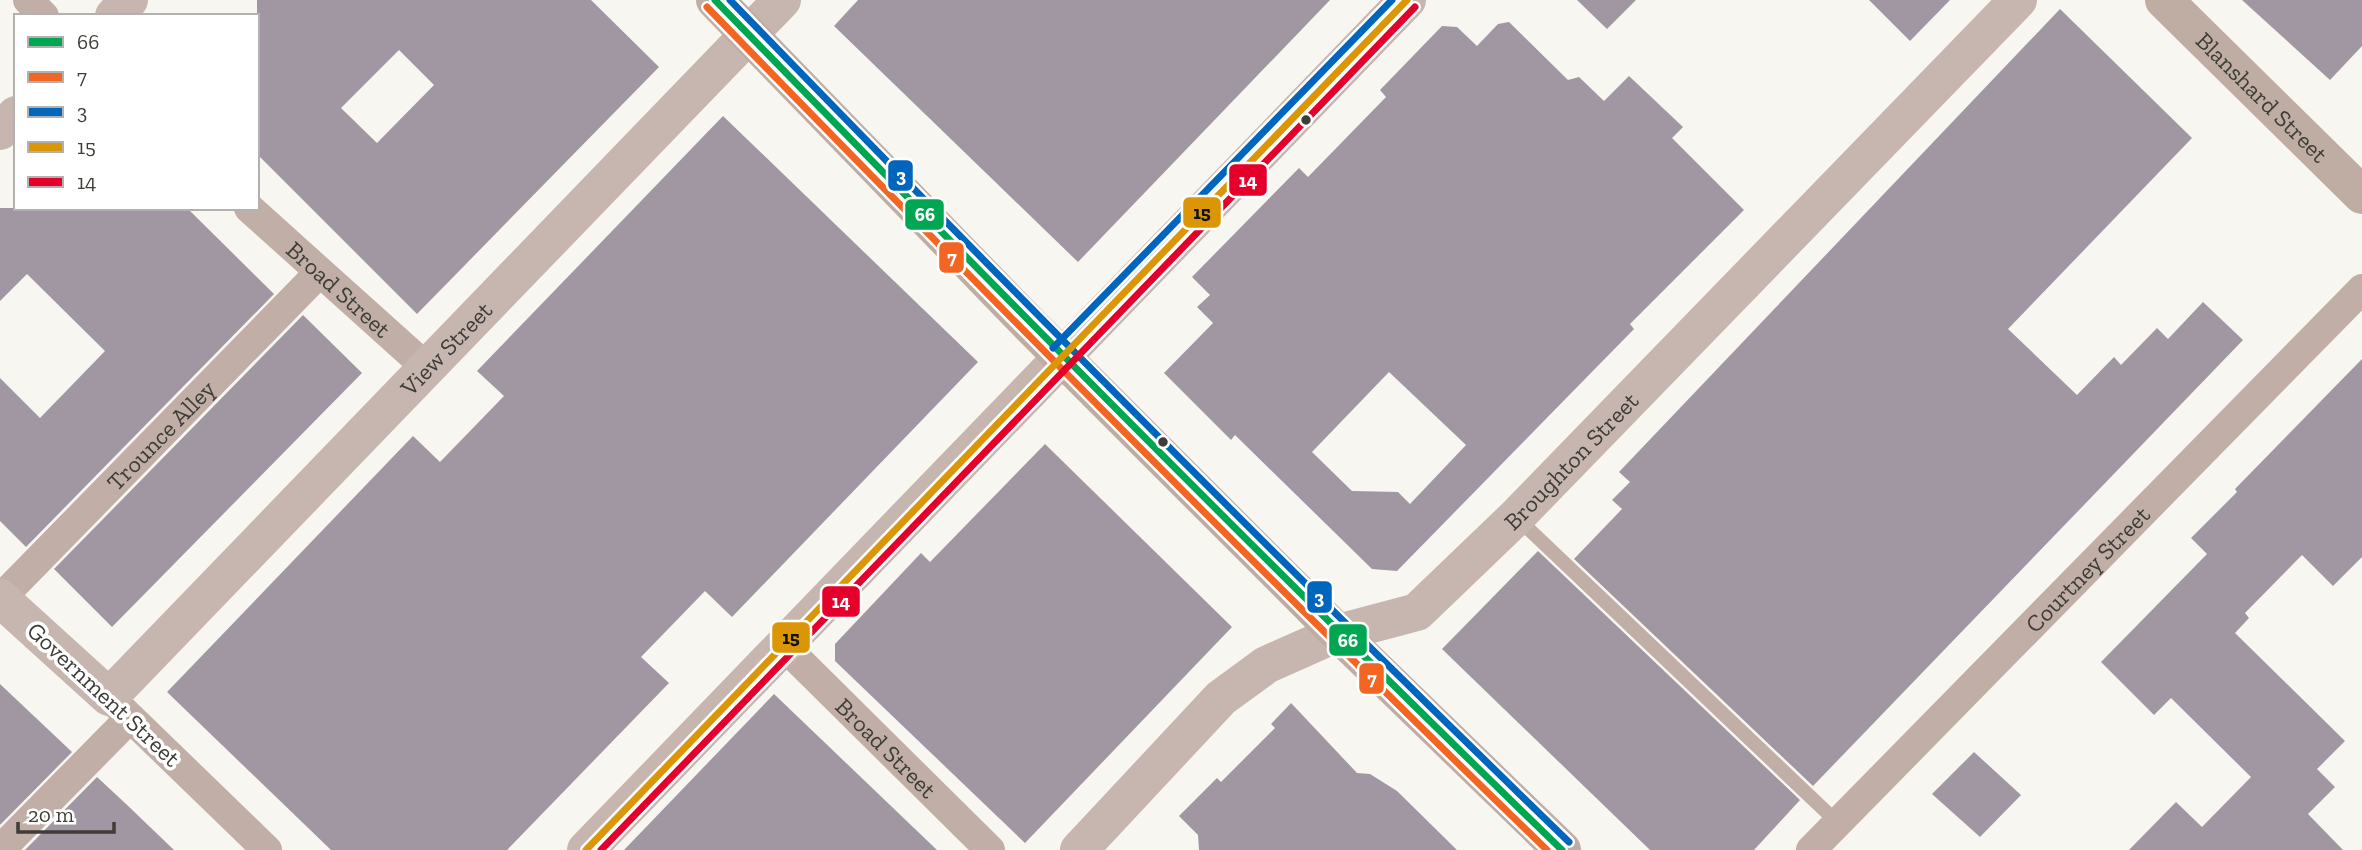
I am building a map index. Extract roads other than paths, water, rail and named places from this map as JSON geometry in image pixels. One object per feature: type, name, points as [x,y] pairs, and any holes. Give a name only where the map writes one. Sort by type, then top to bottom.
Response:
[{"type":"main road","points":[[715,0],[750,33],[895,188],[1338,633],[1562,850]]},
{"type":"main road","name":"Blanshard Street","points":[[2164,0],[2362,195]]},
{"type":"street","points":[[28,0],[42,14]]},
{"type":"street","points":[[116,14],[129,0]]},
{"type":"street","name":"View Street","points":[[120,707],[427,368],[782,0]]},
{"type":"street","points":[[586,850],[1061,355],[1408,0]]},
{"type":"street","name":"Broughton Street","points":[[1079,850],[1221,698],[1266,664],[1338,633],[1417,612],[1516,517],[2018,0]]},
{"type":"street","points":[[0,131],[14,117]]},
{"type":"street","name":"Broad Street","points":[[252,210],[427,368]]},
{"type":"street","name":"Trounce Alley","points":[[0,598],[319,273]]},
{"type":"street","name":"Courtney Street","points":[[1811,850],[2362,289]]},
{"type":"street","name":"Government Street","points":[[0,598],[120,707],[267,850]]},
{"type":"street","name":"Broad Street","points":[[782,644],[990,850]]},
{"type":"street","points":[[0,850],[120,707]]},
{"type":"lane","points":[[1516,517],[1838,823]]}]
